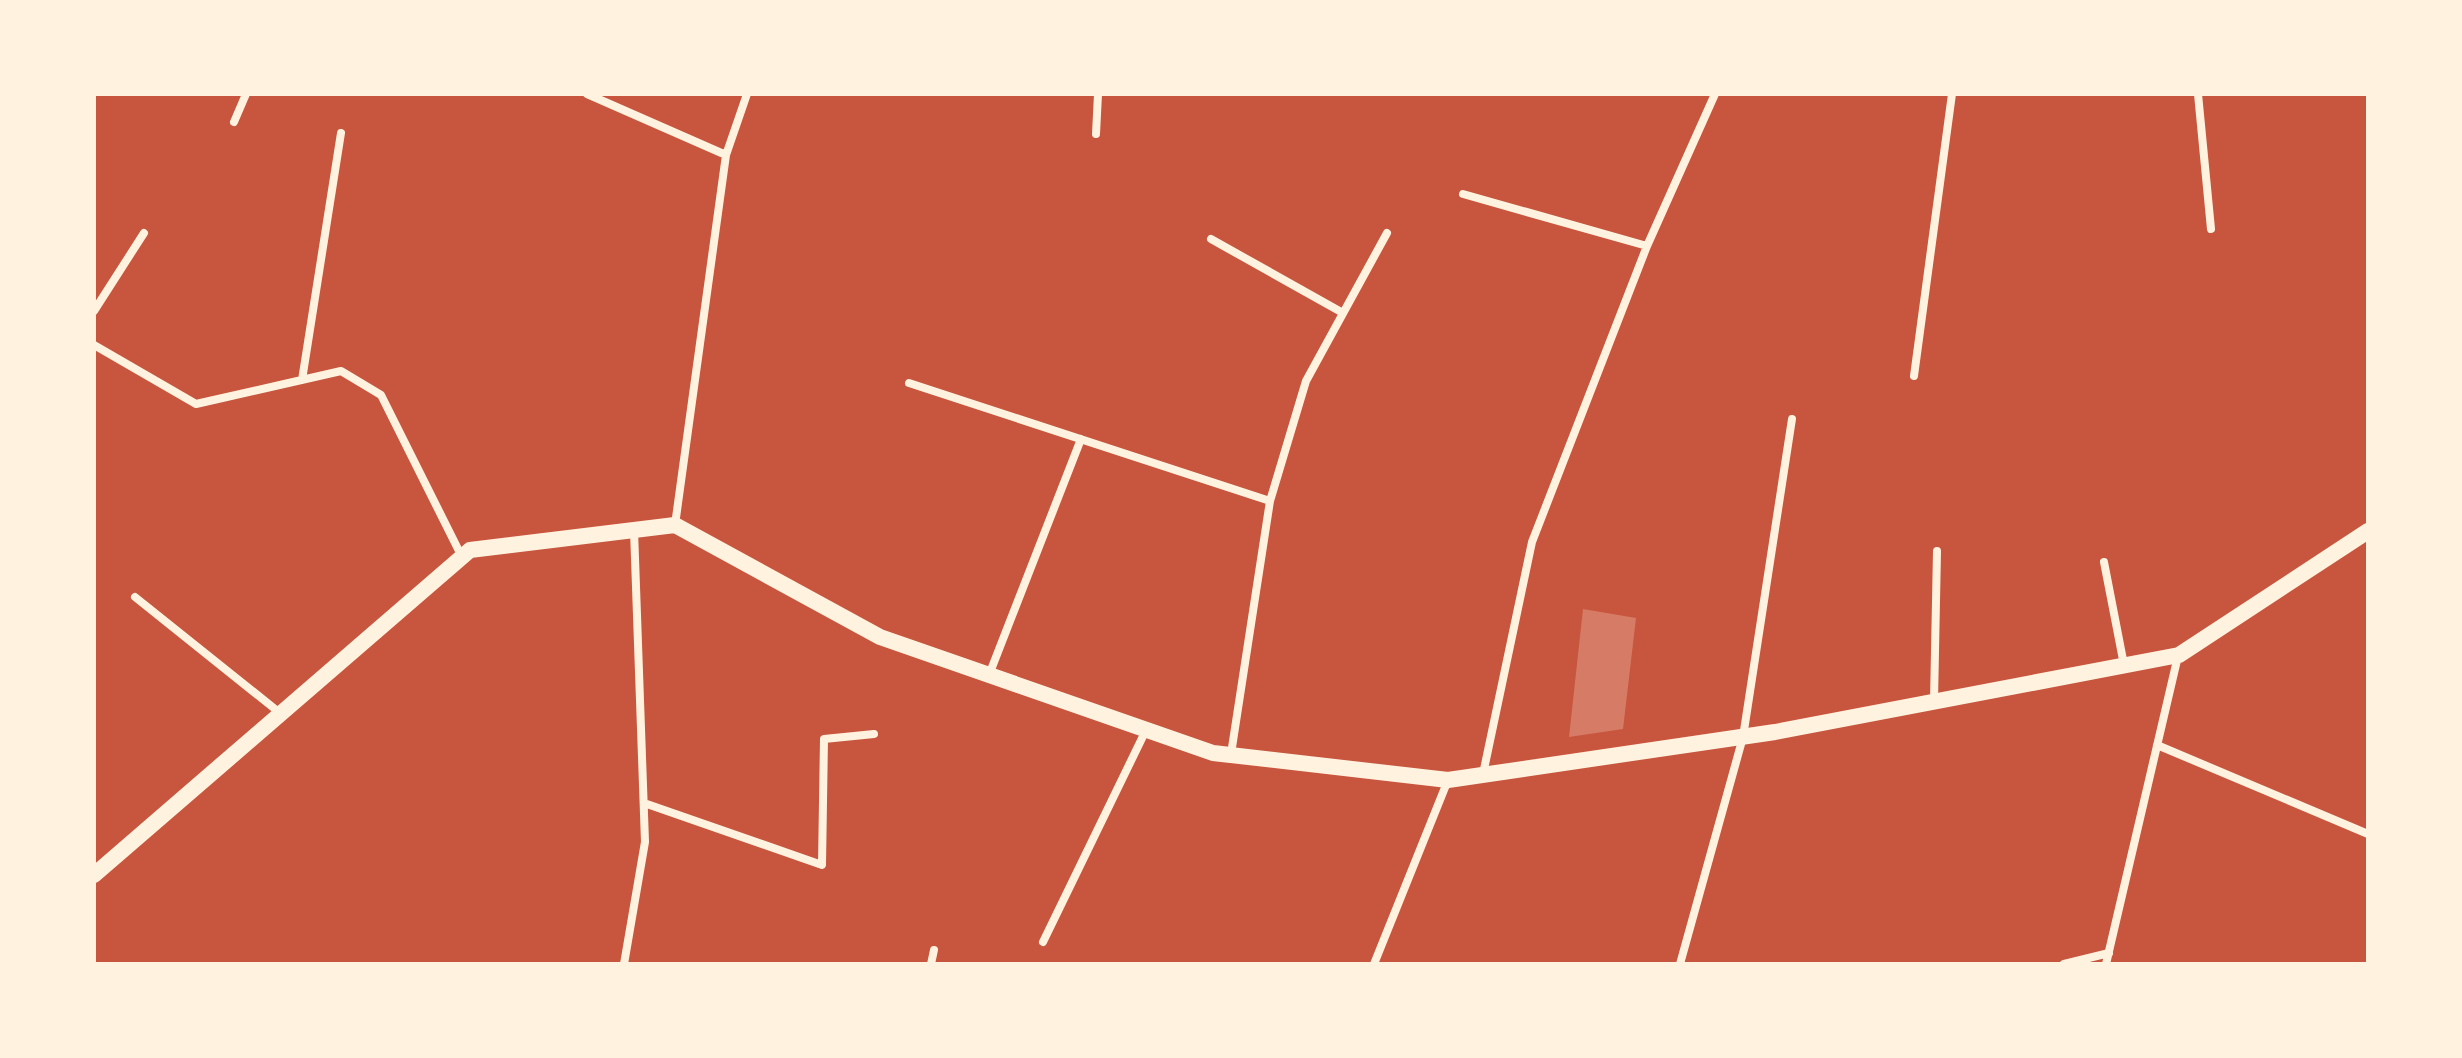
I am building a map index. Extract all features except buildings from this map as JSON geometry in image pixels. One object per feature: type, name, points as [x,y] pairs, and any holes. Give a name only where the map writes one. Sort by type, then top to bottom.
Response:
[{"type":"main road","points":[[94,875],[470,550],[675,525],[880,637],[1213,753],[1448,780],[1743,737],[2179,655],[2368,532]]},
{"type":"street","points":[[234,122],[246,94]]},
{"type":"street","points":[[587,94],[726,155]]},
{"type":"street","points":[[675,525],[726,155],[747,94]]},
{"type":"street","points":[[1096,134],[1098,94]]},
{"type":"street","points":[[1483,774],[1532,542],[1647,246],[1715,94]]},
{"type":"street","points":[[1914,376],[1952,94]]},
{"type":"street","points":[[2198,94],[2211,229]]},
{"type":"street","points":[[302,380],[341,133]]},
{"type":"street","points":[[1463,194],[1647,246]]},
{"type":"street","points":[[94,311],[144,233]]},
{"type":"street","points":[[1230,755],[1270,501],[1306,381],[1387,233]]},
{"type":"street","points":[[1211,239],[1343,313]]},
{"type":"street","points":[[94,345],[196,404],[341,371],[381,395],[462,557]]},
{"type":"street","points":[[909,383],[1270,501]]},
{"type":"street","points":[[1680,964],[1743,737],[1792,419]]},
{"type":"street","points":[[989,675],[1081,439]]},
{"type":"street","points":[[624,964],[645,842],[634,530]]},
{"type":"street","points":[[1934,702],[1937,551]]},
{"type":"street","points":[[2104,562],[2125,665]]},
{"type":"street","points":[[135,597],[281,714]]},
{"type":"street","points":[[2106,964],[2179,655]]},
{"type":"street","points":[[1043,942],[1146,730]]},
{"type":"street","points":[[644,803],[822,865],[824,739],[874,734]]},
{"type":"street","points":[[2157,745],[2368,834]]},
{"type":"street","points":[[1374,964],[1448,780]]},
{"type":"street","points":[[931,964],[934,950]]},
{"type":"street","points":[[2064,964],[2109,953]]}]
